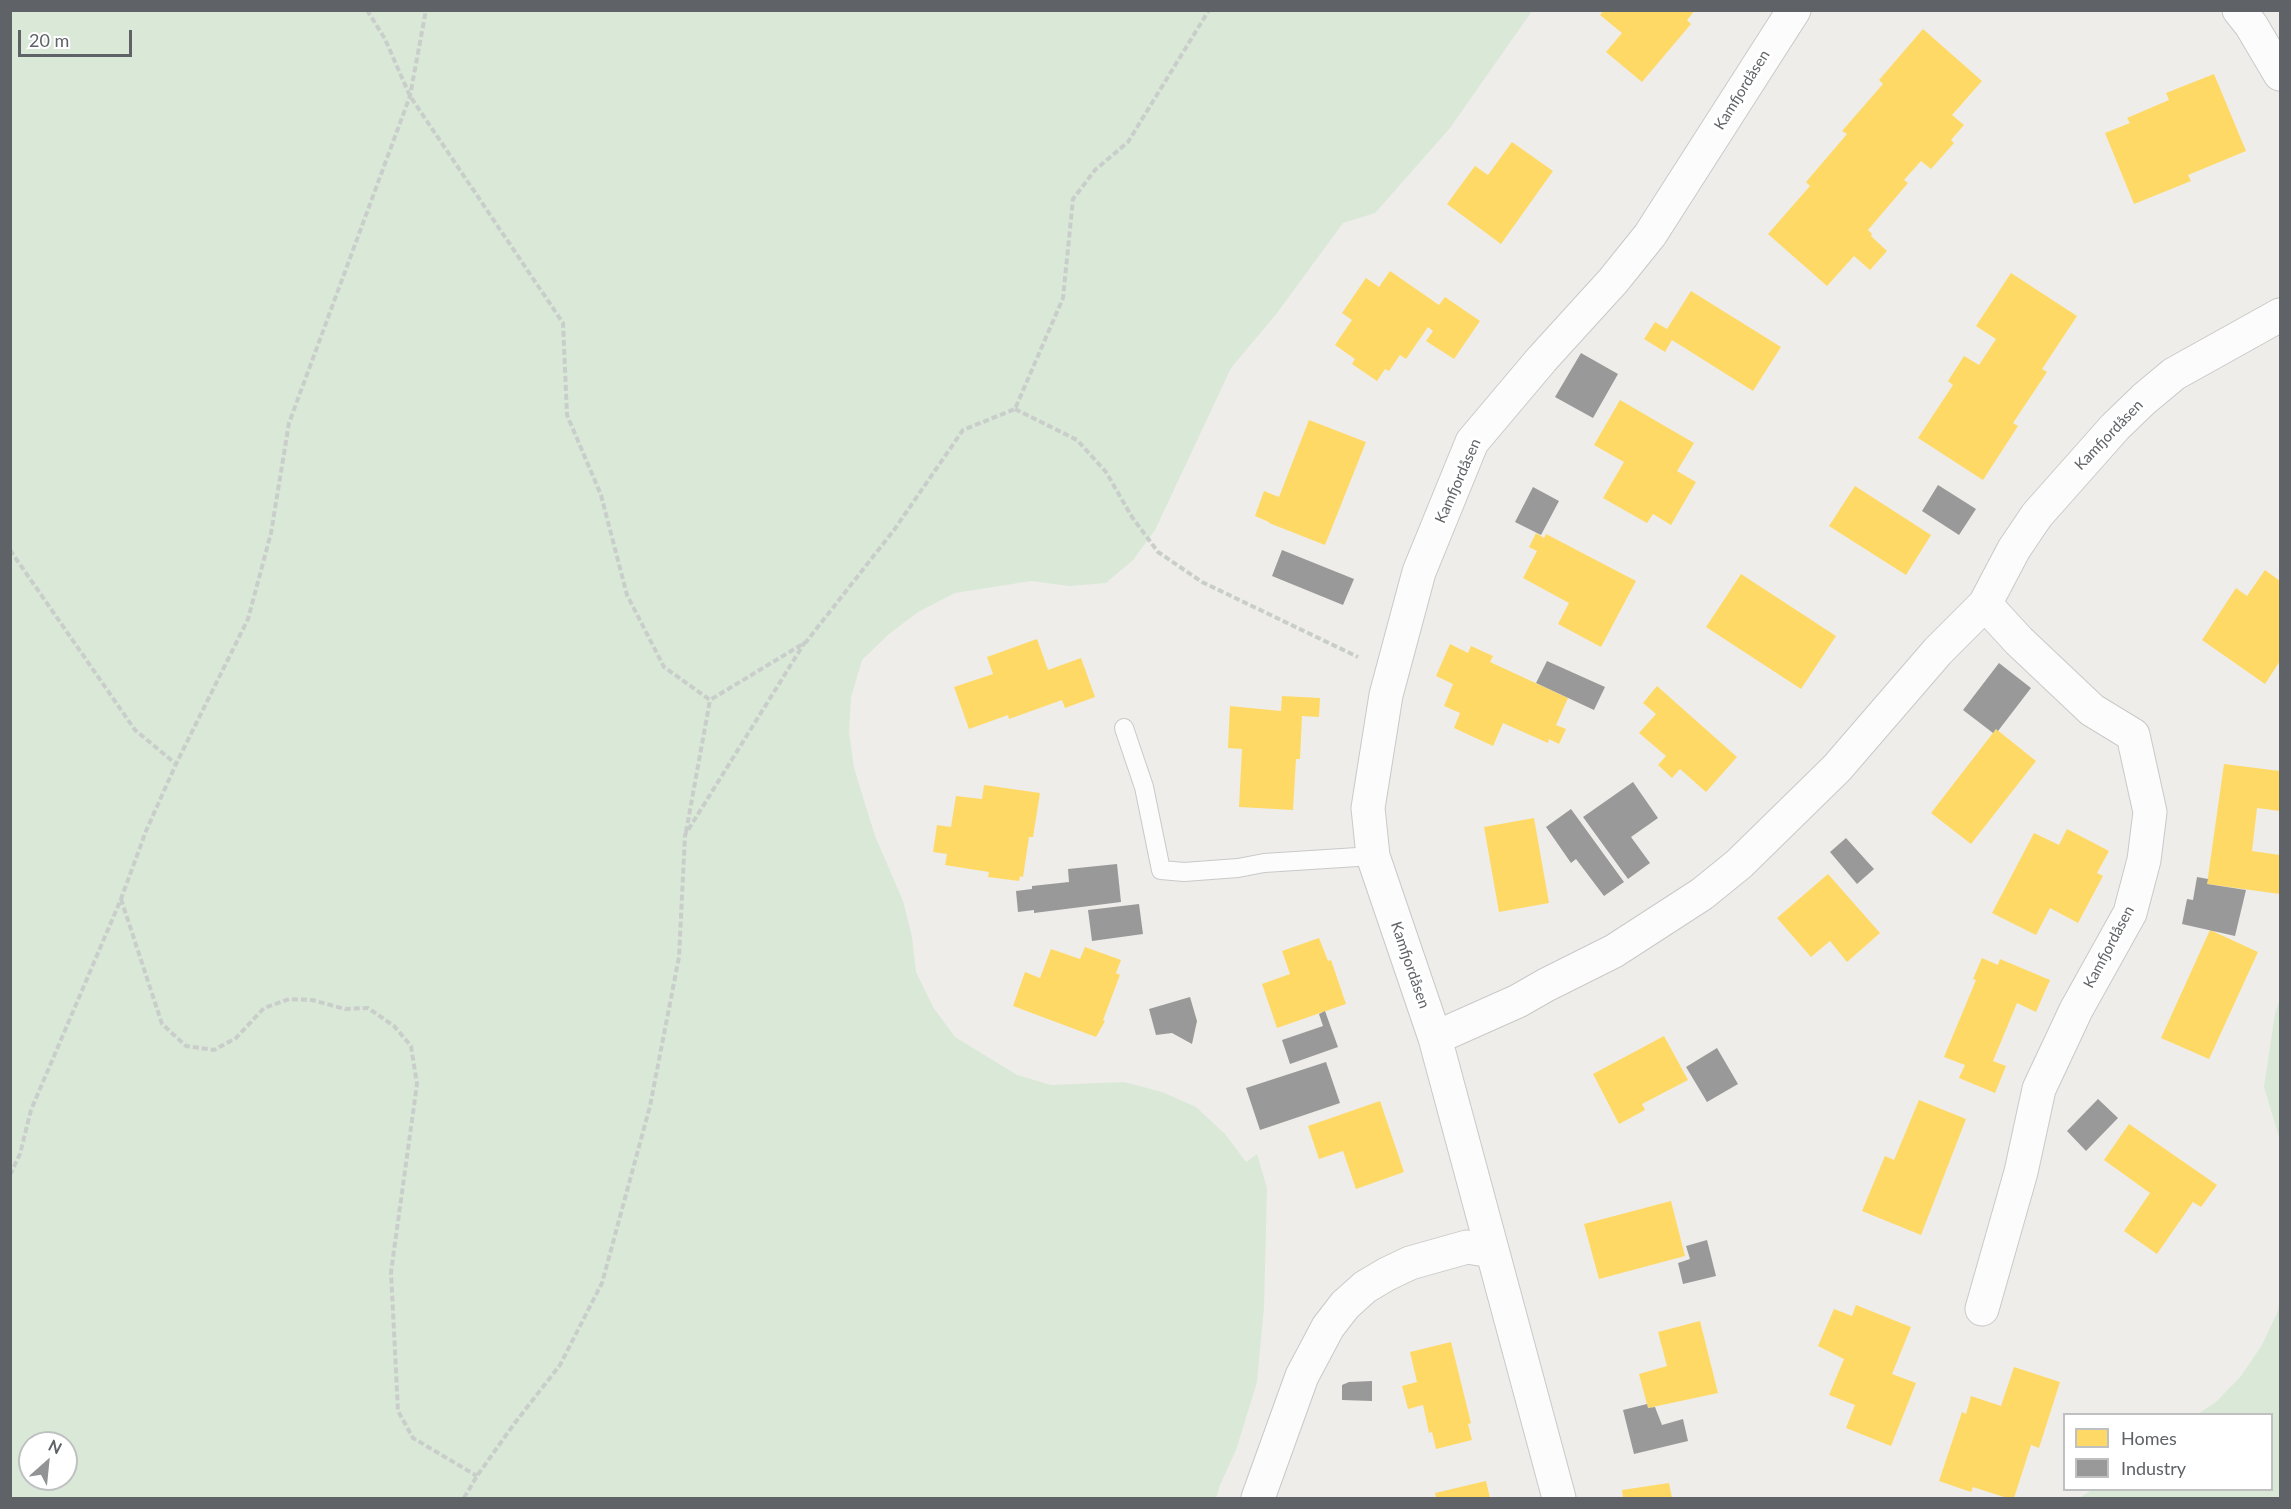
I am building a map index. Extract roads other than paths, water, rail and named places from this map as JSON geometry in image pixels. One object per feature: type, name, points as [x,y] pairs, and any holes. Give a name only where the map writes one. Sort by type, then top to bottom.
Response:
[{"type":"street","name":"Kamfjordåsen","points":[[1559,1498],[1435,1038],[1373,856],[1368,808],[1386,695],[1419,572],[1472,442],[1542,359],[1613,281],[1650,235],[1794,10]]},
{"type":"street","points":[[2240,10],[2280,74]]},
{"type":"street","name":"Kamfjordåsen","points":[[1435,1038],[1518,1001],[1614,951],[1702,894],[1770,836],[1837,768],[1938,651],[1985,604],[2014,549],[2037,516],[2077,469],[2144,399],[2174,375],[2280,315]]},
{"type":"street","name":"Kamfjordåsen","points":[[1982,1309],[2021,1172],[2039,1089],[2076,1010],[2130,913],[2144,860],[2150,812],[2133,735],[2092,710],[2019,641],[1985,604]]},
{"type":"street","points":[[1258,1498],[1302,1376],[1328,1327],[1345,1305],[1365,1287],[1410,1263],[1467,1246],[1492,1251]]},
{"type":"lane","points":[[1125,728],[1144,787],[1161,870],[1184,872],[1238,868],[1264,862],[1373,856]]}]
